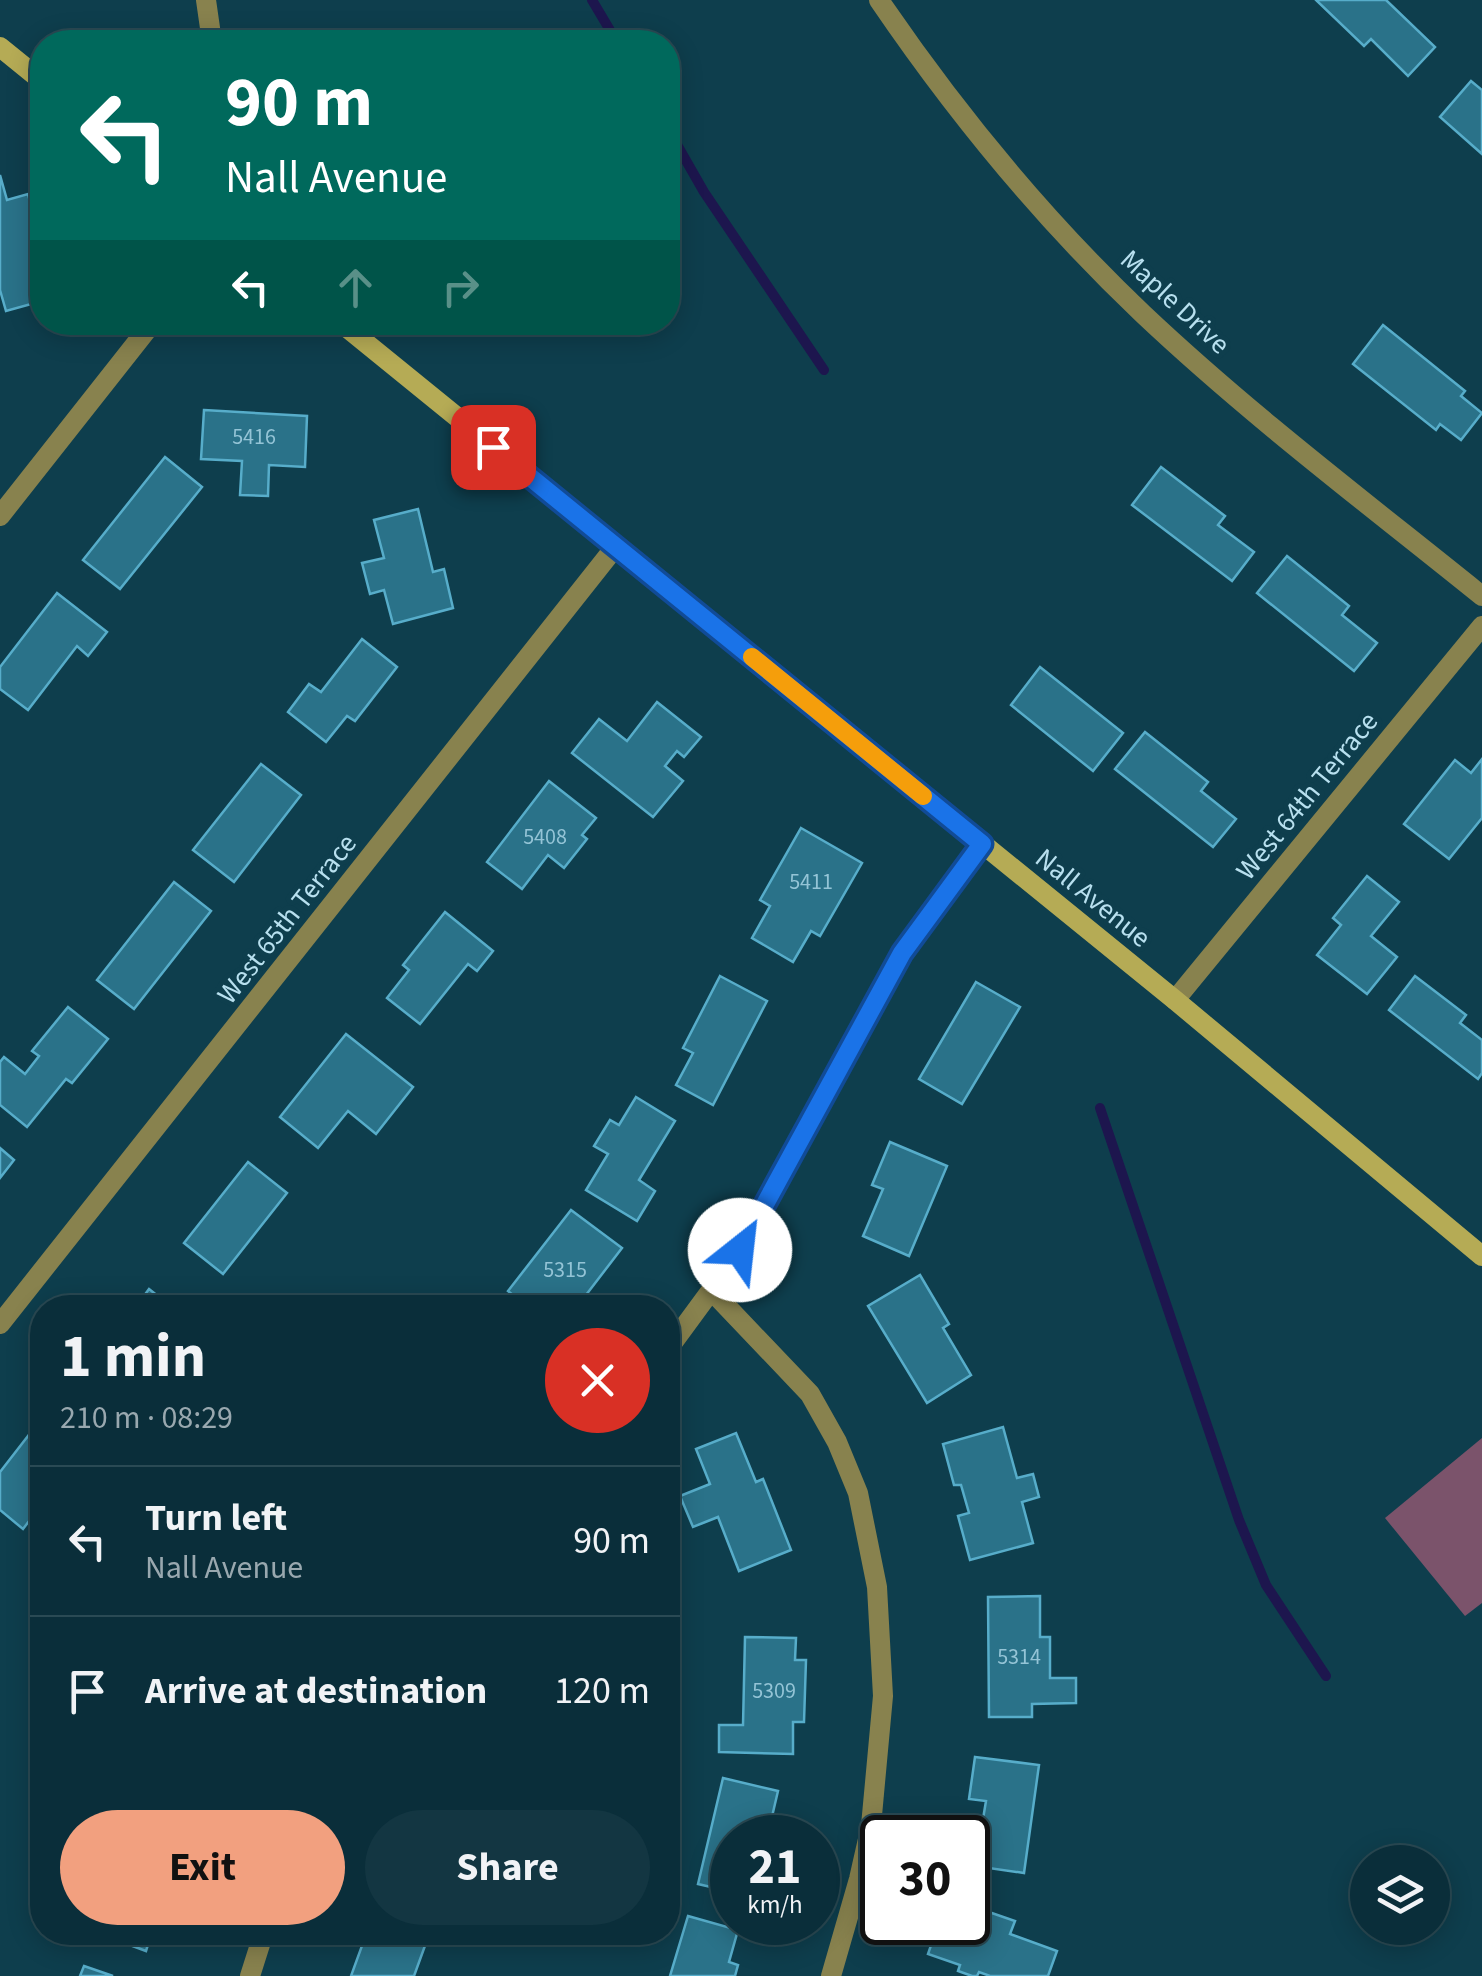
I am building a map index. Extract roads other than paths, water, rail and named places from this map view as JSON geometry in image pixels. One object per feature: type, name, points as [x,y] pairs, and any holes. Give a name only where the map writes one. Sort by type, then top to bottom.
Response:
[{"type":"main road","points":[[0,47],[30,72]]},
{"type":"main road","name":"Nall Avenue","points":[[356,335],[1175,1000],[1482,1256]]},
{"type":"street","points":[[206,0],[210,30]]},
{"type":"street","name":"Maple Drive","points":[[880,0],[929,73],[1034,202],[1141,312],[1223,386],[1482,596]]},
{"type":"street","points":[[0,516],[143,335]]},
{"type":"street","name":"West 65th Terrace","points":[[0,1324],[616,546]]},
{"type":"street","name":"West 64th Terrace","points":[[1175,1000],[1482,626]]},
{"type":"street","points":[[680,1333],[740,1250],[902,953],[982,844]]},
{"type":"street","points":[[712,1291],[810,1394],[828,1426],[858,1493],[877,1587],[883,1696],[871,1826],[831,1976]]},
{"type":"street","points":[[250,1976],[260,1945]]},
{"type":"waterway","points":[[592,0],[610,30]]},
{"type":"waterway","points":[[680,150],[824,370]]},
{"type":"waterway","points":[[1100,1108],[1239,1520],[1266,1585],[1326,1676]]}]
